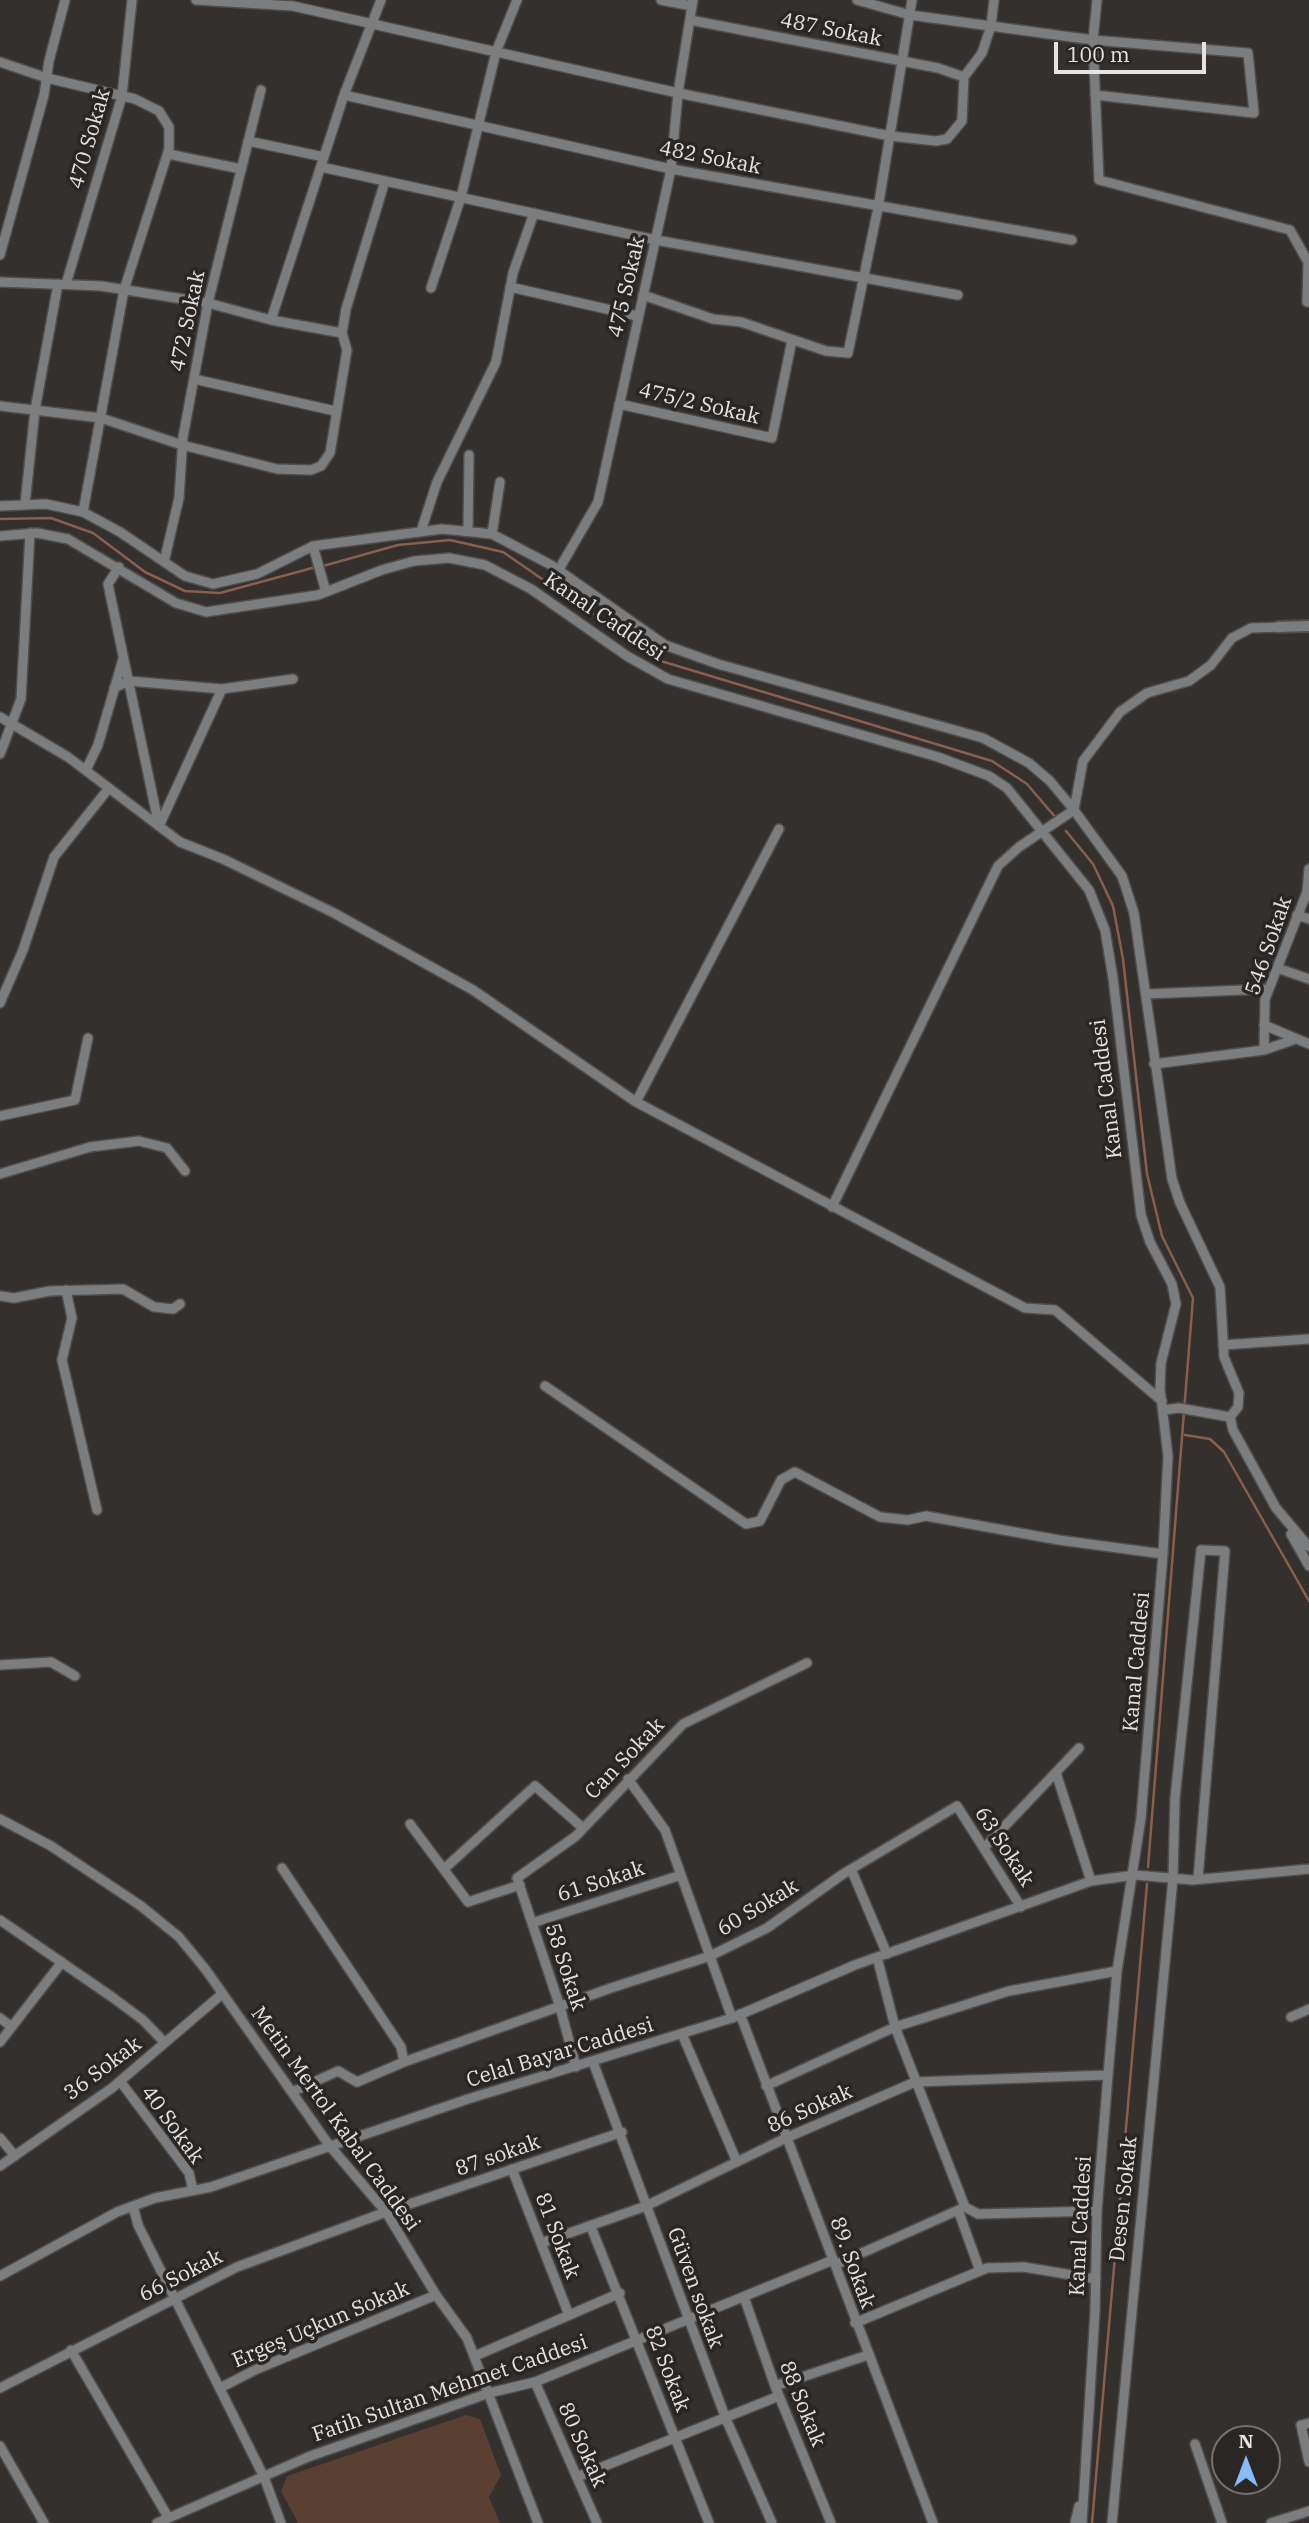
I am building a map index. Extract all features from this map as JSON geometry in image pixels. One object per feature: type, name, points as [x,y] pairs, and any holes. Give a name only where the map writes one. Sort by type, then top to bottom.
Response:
[{"type":"street","points":[[0,255],[65,0]]},
{"type":"street","name":"470 Sokak","points":[[25,504],[35,410],[62,284],[122,96],[132,0]]},
{"type":"street","points":[[196,0],[306,4],[373,24],[678,93],[890,136],[936,141],[947,139],[962,121],[964,77],[982,53],[991,26],[993,0]]},
{"type":"street","points":[[271,320],[344,95],[381,0]]},
{"type":"street","points":[[431,288],[461,197],[496,52],[517,0]]},
{"type":"street","points":[[661,0],[692,3]]},
{"type":"street","points":[[856,0],[910,15],[1093,40],[1248,53],[1254,113],[1096,95]]},
{"type":"street","points":[[643,295],[713,319],[741,322],[826,352],[848,353],[878,208],[912,0]]},
{"type":"street","points":[[1097,0],[1093,40],[1099,180],[1290,230],[1308,262],[1307,302]]},
{"type":"street","name":"475 Sokak","points":[[558,570],[598,502],[671,169],[678,93],[692,3]]},
{"type":"street","name":"487 Sokak","points":[[690,20],[964,77]]},
{"type":"street","points":[[0,62],[47,78],[122,96],[159,111],[169,127],[168,154],[124,290],[83,512]]},
{"type":"street","name":"472 Sokak","points":[[164,562],[179,498],[182,445],[208,303],[261,90]]},
{"type":"street","name":"482 Sokak","points":[[344,95],[671,169],[878,208],[1072,240]]},
{"type":"street","points":[[248,141],[324,157]]},
{"type":"street","points":[[168,154],[241,169]]},
{"type":"street","points":[[321,167],[656,240],[863,280],[958,295]]},
{"type":"street","points":[[0,406],[101,418],[182,445],[277,469],[311,470],[321,466],[330,453],[347,350],[342,333],[346,309],[384,181]]},
{"type":"street","points":[[421,531],[437,482],[496,362],[510,287],[534,213]]},
{"type":"street","points":[[0,282],[124,290],[208,303],[271,320],[342,333]]},
{"type":"street","points":[[510,287],[638,316]]},
{"type":"street","name":"475/2 Sokak","points":[[619,404],[772,438],[792,340]]},
{"type":"street","points":[[194,379],[335,411]]},
{"type":"street","points":[[468,530],[469,456]]},
{"type":"street","points":[[492,534],[500,482]]},
{"type":"street","points":[[0,506],[46,504],[83,512],[120,532],[185,576],[213,584],[257,574],[313,546],[373,540],[421,531],[468,530],[492,534],[515,544],[558,570],[644,633],[674,648],[983,738],[1029,763],[1050,781],[1074,810],[1122,876],[1135,913],[1172,1179],[1180,1203],[1220,1287],[1224,1357],[1240,1401],[1230,1417],[1233,1430],[1309,1566]]},
{"type":"street","points":[[0,754],[3,735],[21,699],[30,533]]},
{"type":"street","name":"Kanal Caddesi","points":[[0,536],[30,533],[68,539],[176,603],[206,612],[326,592],[382,569],[414,561],[449,558],[485,565],[531,589],[627,656],[668,678],[939,757],[989,776],[1007,788],[1089,890],[1105,930],[1141,1215],[1150,1242],[1172,1284],[1176,1304],[1161,1363],[1162,1406],[1168,1456],[1163,1554],[1135,1875],[1117,1971],[1108,2075],[1097,2211],[1096,2279],[1083,2491]]},
{"type":"street","points":[[313,546],[326,592]]},
{"type":"street","points":[[119,567],[108,584],[159,826]]},
{"type":"street","points":[[832,1207],[998,866],[1074,810],[1083,761],[1120,712],[1147,693],[1189,681],[1212,665],[1232,638],[1251,628],[1309,628]]},
{"type":"street","points":[[86,770],[97,745],[124,656]]},
{"type":"street","points":[[114,688],[129,681],[222,689],[293,679]]},
{"type":"street","points":[[159,826],[222,689]]},
{"type":"street","points":[[0,717],[86,770],[180,842],[223,859],[334,913],[473,990],[636,1102],[1025,1308],[1055,1310],[1162,1406],[1230,1417]]},
{"type":"street","points":[[0,1003],[23,950],[54,857],[109,788]]},
{"type":"street","points":[[636,1102],[779,829]]},
{"type":"street","name":"546 Sokak","points":[[1264,1050],[1265,999],[1307,892],[1309,869]]},
{"type":"street","points":[[1297,915],[1309,919]]},
{"type":"street","points":[[1277,968],[1309,979]]},
{"type":"street","points":[[1146,994],[1269,989]]},
{"type":"street","points":[[1265,1025],[1293,1040],[1309,1044]]},
{"type":"street","points":[[0,1116],[75,1100],[88,1038]]},
{"type":"street","points":[[1154,1064],[1264,1050],[1293,1040]]},
{"type":"street","points":[[0,1174],[90,1147],[139,1142],[167,1148],[185,1171]]},
{"type":"street","points":[[0,1296],[14,1298],[66,1290],[122,1289],[154,1307],[173,1309],[180,1304]]},
{"type":"street","points":[[66,1290],[72,1318],[62,1360],[97,1510]]},
{"type":"street","points":[[1223,1345],[1309,1339]]},
{"type":"street","points":[[545,1386],[746,1524],[760,1521],[781,1480],[794,1472],[880,1517],[908,1520],[926,1516],[1059,1540],[1163,1554]]},
{"type":"street","points":[[1276,1508],[1309,1547]]},
{"type":"street","name":"Desen Sokak","points":[[1112,2523],[1173,1878],[1175,1798],[1201,1550],[1225,1551],[1198,1879]]},
{"type":"street","points":[[0,1665],[51,1662],[75,1676]]},
{"type":"street","name":"Can Sokak","points":[[444,1869],[468,1902],[519,1882],[583,1828],[683,1724],[807,1663]]},
{"type":"street","points":[[984,1848],[1079,1748]]},
{"type":"street","points":[[1056,1773],[1091,1881]]},
{"type":"street","name":"89. Sokak","points":[[628,1779],[665,1830],[710,1956],[766,2086],[933,2523]]},
{"type":"street","points":[[410,1824],[444,1869],[535,1786],[583,1828]]},
{"type":"street","name":"63 Sokak","points":[[957,1806],[1021,1906]]},
{"type":"street","name":"60 Sokak","points":[[292,2092],[338,2071],[357,2082],[404,2062],[710,1956],[767,1928],[851,1869],[957,1806]]},
{"type":"street","name":"Metin Mertol Kabal Caddesi","points":[[1,1820],[51,1846],[141,1906],[179,1937],[329,2145],[386,2212],[436,2295],[467,2338],[538,2523]]},
{"type":"street","points":[[282,1868],[401,2048],[404,2062]]},
{"type":"street","points":[[851,1869],[882,1956],[895,2027],[961,2209],[980,2271]]},
{"type":"street","name":"Celal Bayar Caddesi","points":[[0,2276],[132,2206],[155,2198],[211,2187],[329,2145],[736,2016],[882,1956],[1091,1881],[1135,1875],[1198,1879],[1309,1869]]},
{"type":"street","name":"61 Sokak","points":[[532,1923],[681,1875]]},
{"type":"street","name":"58 Sokak","points":[[519,1882],[560,2007],[576,2067]]},
{"type":"street","points":[[0,1920],[143,2020],[165,2043]]},
{"type":"street","points":[[0,2042],[62,1962]]},
{"type":"street","points":[[766,2086],[895,2027],[1009,1991],[1117,1971]]},
{"type":"street","name":"36 Sokak","points":[[0,2166],[120,2081],[222,1994]]},
{"type":"street","points":[[1291,2017],[1309,2009]]},
{"type":"street","points":[[0,2018],[12,2027]]},
{"type":"street","points":[[682,2034],[737,2162]]},
{"type":"street","name":"Güven sokak","points":[[593,2062],[622,2132],[646,2206],[726,2418],[772,2523]]},
{"type":"street","name":"86 Sokak","points":[[541,2244],[646,2206],[786,2138],[915,2082],[1108,2075]]},
{"type":"street","name":"40 Sokak","points":[[120,2081],[189,2173],[193,2190]]},
{"type":"street","name":"87 sokak","points":[[386,2212],[622,2132]]},
{"type":"street","points":[[0,2138],[15,2157]]},
{"type":"street","name":"81 Sokak","points":[[512,2169],[569,2315]]},
{"type":"street","points":[[132,2206],[264,2477],[281,2523]]},
{"type":"street","points":[[961,2209],[978,2214],[1097,2211]]},
{"type":"street","name":"Fatih Sultan Mehmet Caddesi","points":[[157,2523],[308,2457],[489,2393],[536,2382],[688,2318],[834,2263],[961,2209]]},
{"type":"street","name":"66 Sokak","points":[[0,2388],[237,2267],[386,2212]]},
{"type":"street","name":"82 Sokak","points":[[591,2227],[620,2293],[709,2523]]},
{"type":"street","points":[[855,2323],[980,2271],[1024,2266],[1096,2279]]},
{"type":"street","points":[[475,2357],[620,2293]]},
{"type":"street","name":"Ergeş Uçkun Sokak","points":[[220,2388],[257,2369],[436,2295]]},
{"type":"street","name":"88 Sokak","points":[[744,2297],[775,2386],[831,2523]]},
{"type":"street","points":[[71,2350],[168,2518]]},
{"type":"street","points":[[775,2386],[868,2355]]},
{"type":"street","name":"80 Sokak","points":[[536,2382],[597,2523]]},
{"type":"street","points":[[577,2477],[675,2440],[779,2396]]},
{"type":"street","points":[[1309,2424],[1301,2425],[1309,2462]]},
{"type":"street","points":[[1195,2444],[1222,2523]]},
{"type":"street","points":[[2,2453],[44,2523]]},
{"type":"street","points":[[1075,2523],[1083,2491]]},
{"type":"street","points":[[1082,2523],[1083,2491]]},
{"type":"street","points":[[1272,2523],[1309,2511]]},
{"type":"shaded area","points":[[466,2415],[480,2419],[501,2475],[489,2497],[500,2523],[298,2523],[281,2491],[287,2476]]},
{"type":"waterway","points":[[0,519],[51,518],[93,533],[145,572],[185,591],[220,593],[316,567]]},
{"type":"waterway","points":[[323,566],[398,545],[450,540],[503,552],[661,661],[992,761],[1027,784],[1056,818]]},
{"type":"waterway","points":[[1066,831],[1093,864],[1113,906],[1123,959],[1147,1174],[1162,1236],[1193,1298],[1148,1867]]},
{"type":"waterway","points":[[1185,1435],[1210,1439],[1224,1452],[1309,1601]]},
{"type":"waterway","points":[[1092,2523],[1147,1884]]}]
